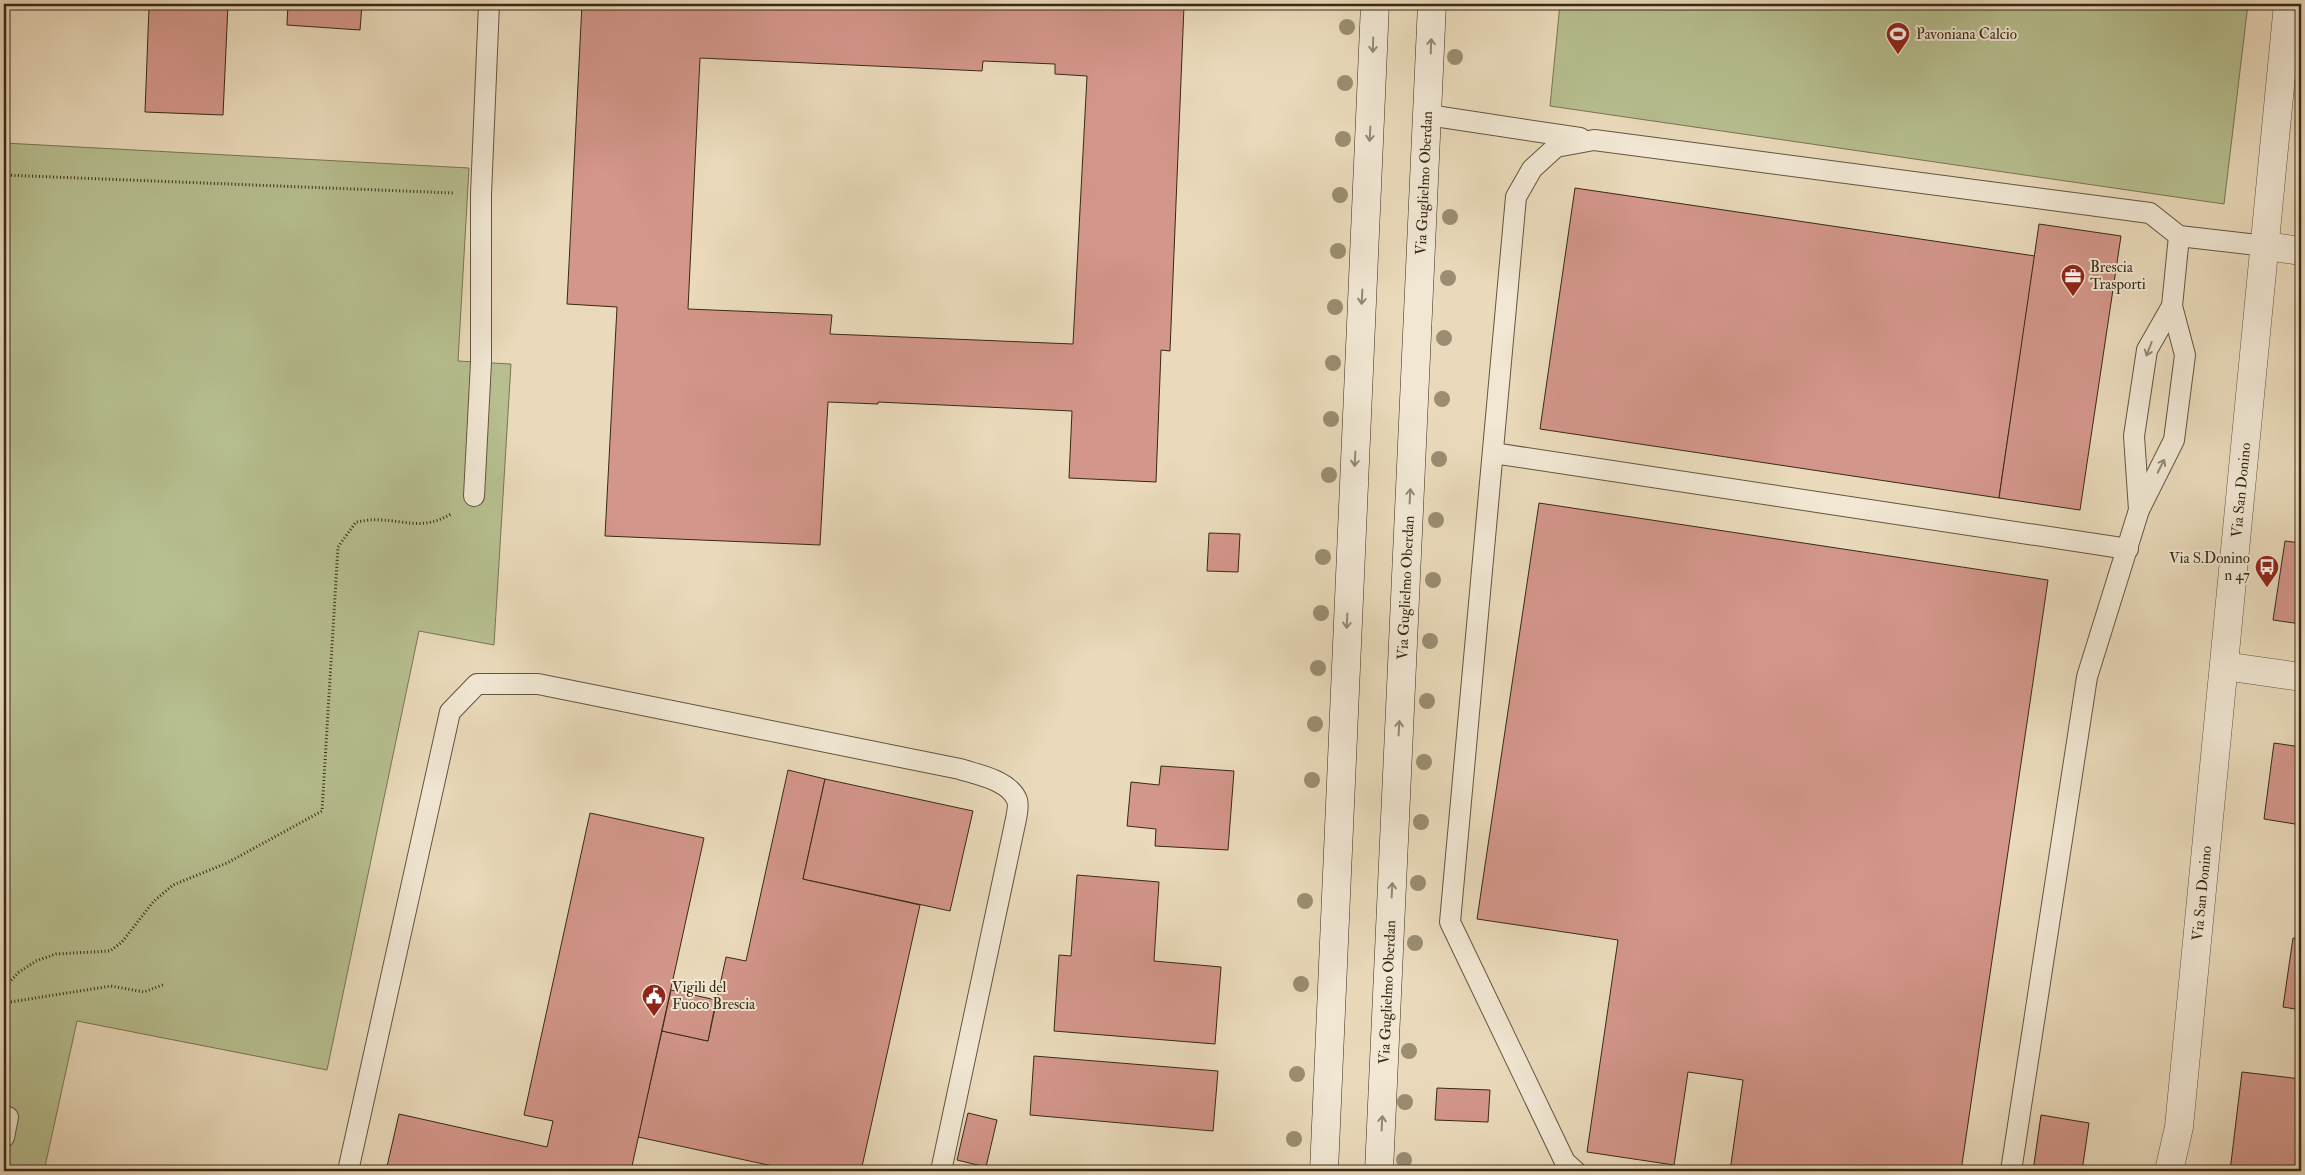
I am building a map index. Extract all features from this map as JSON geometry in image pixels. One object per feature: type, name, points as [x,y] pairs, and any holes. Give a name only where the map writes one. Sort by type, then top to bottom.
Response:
[{"type":"main road","points":[[1324,1171],[1375,4]]},
{"type":"main road","name":"Via Guglielmo Oberdan","points":[[1379,1171],[1432,4]]},
{"type":"main road","name":"Via San Donino","points":[[2169,1171],[2179,1127],[2288,4]]},
{"type":"main road","points":[[2266,246],[2301,251]]},
{"type":"main road","points":[[2224,666],[2301,677]]},
{"type":"main road","name":"Via San Donino","points":[[2179,1127],[2181,1171]]},
{"type":"lane","points":[[474,496],[481,362],[481,194],[489,4]]},
{"type":"lane","points":[[1428,115],[1594,140],[2150,213],[2179,236],[2266,246]]},
{"type":"lane","points":[[1575,1171],[1565,1162],[1450,922],[1516,197],[1532,169],[1556,147],[1594,140]]},
{"type":"lane","points":[[2011,1171],[2087,677],[2140,510],[2174,440],[2186,354],[2172,306],[2179,236]]},
{"type":"lane","points":[[2140,510],[2134,436],[2147,350],[2172,306]]},
{"type":"lane","points":[[1493,453],[2128,549]]},
{"type":"lane","points":[[348,1171],[450,712],[477,684],[538,684],[960,769],[989,778],[1011,789],[1018,802],[1016,819],[941,1171]]},
{"type":"lane","points":[[4,1137],[8,1117]]},
{"type":"path","points":[[4,175],[458,193]]},
{"type":"path","points":[[4,988],[19,972],[36,961],[56,954],[110,951],[122,942],[153,902],[173,885],[227,864],[322,811],[338,547],[356,522],[378,520],[421,525],[441,520],[459,509],[474,496]]},
{"type":"path","points":[[4,1003],[111,986],[144,992],[165,984]]},
{"type":"green space","name":"Pavoniana Calcio","points":[[1560,4],[2248,4],[2224,204],[1550,106]]},
{"type":"green space","points":[[4,143],[469,168],[458,361],[511,364],[494,645],[419,631],[327,1070],[77,1021],[44,1171],[4,1171]]},
{"type":"building","points":[[82,4],[228,4],[223,115],[145,112],[149,7]]},
{"type":"building","points":[[288,4],[362,4],[360,30],[287,25]]},
{"type":"building","points":[[582,4],[1146,4],[1184,6],[1170,351],[1161,350],[1156,482],[1069,478],[1072,411],[878,402],[878,404],[828,402],[820,545],[605,536],[617,307],[567,304]],"holes":[[[700,58],[982,71],[983,61],[1055,64],[1055,74],[1087,76],[1073,344],[830,334],[832,315],[688,309]]]},
{"type":"building","points":[[1575,188],[2035,256],[1999,498],[1540,429]]},
{"type":"building","points":[[2039,224],[2121,236],[2080,510],[1999,498]]},
{"type":"building","points":[[1539,503],[2048,580],[1961,1171],[1730,1171],[1743,1080],[1688,1072],[1674,1165],[1587,1152],[1618,940],[1477,919]]},
{"type":"building","points":[[1209,533],[1240,534],[1238,572],[1207,571]]},
{"type":"building","points":[[2285,541],[2301,543],[2301,624],[2273,620]]},
{"type":"building","points":[[2274,743],[2301,747],[2301,825],[2264,819]]},
{"type":"building","points":[[1161,766],[1234,771],[1228,850],[1155,846],[1156,829],[1127,826],[1131,782],[1159,785]]},
{"type":"building","points":[[788,770],[825,779],[803,879],[920,905],[861,1171],[796,1171],[638,1137],[662,1031],[708,1041],[726,957],[746,961]]},
{"type":"building","points":[[825,779],[973,811],[950,911],[803,879]]},
{"type":"building","points":[[590,813],[704,838],[632,1166],[656,1171],[386,1171],[399,1114],[547,1147],[553,1121],[524,1115]]},
{"type":"building","points":[[1077,875],[1159,882],[1154,961],[1221,967],[1215,1044],[1054,1031],[1059,955],[1071,956]]},
{"type":"building","points":[[2293,938],[2301,940],[2301,1010],[2283,1007]]},
{"type":"building","points":[[671,990],[716,1000],[708,1041],[662,1031]]},
{"type":"building","points":[[1034,1056],[1218,1071],[1213,1131],[1030,1115]]},
{"type":"building","points":[[2242,1072],[2301,1079],[2301,1171],[2230,1171]]},
{"type":"building","points":[[1437,1088],[1490,1090],[1488,1122],[1435,1120]]},
{"type":"building","points":[[968,1113],[997,1120],[986,1167],[957,1160]]},
{"type":"building","points":[[2041,1115],[2089,1123],[2082,1171],[2033,1171]]},
{"type":"place","name":"Pavoniana Calcio","points":[[1898,55]]},
{"type":"place","name":"Brescia Trasporti","points":[[2073,297]]},
{"type":"place","name":"Via S.Donino n 47","points":[[2267,588]]},
{"type":"place","name":"Vigili del Fuoco Brescia","points":[[654,1017]]}]
